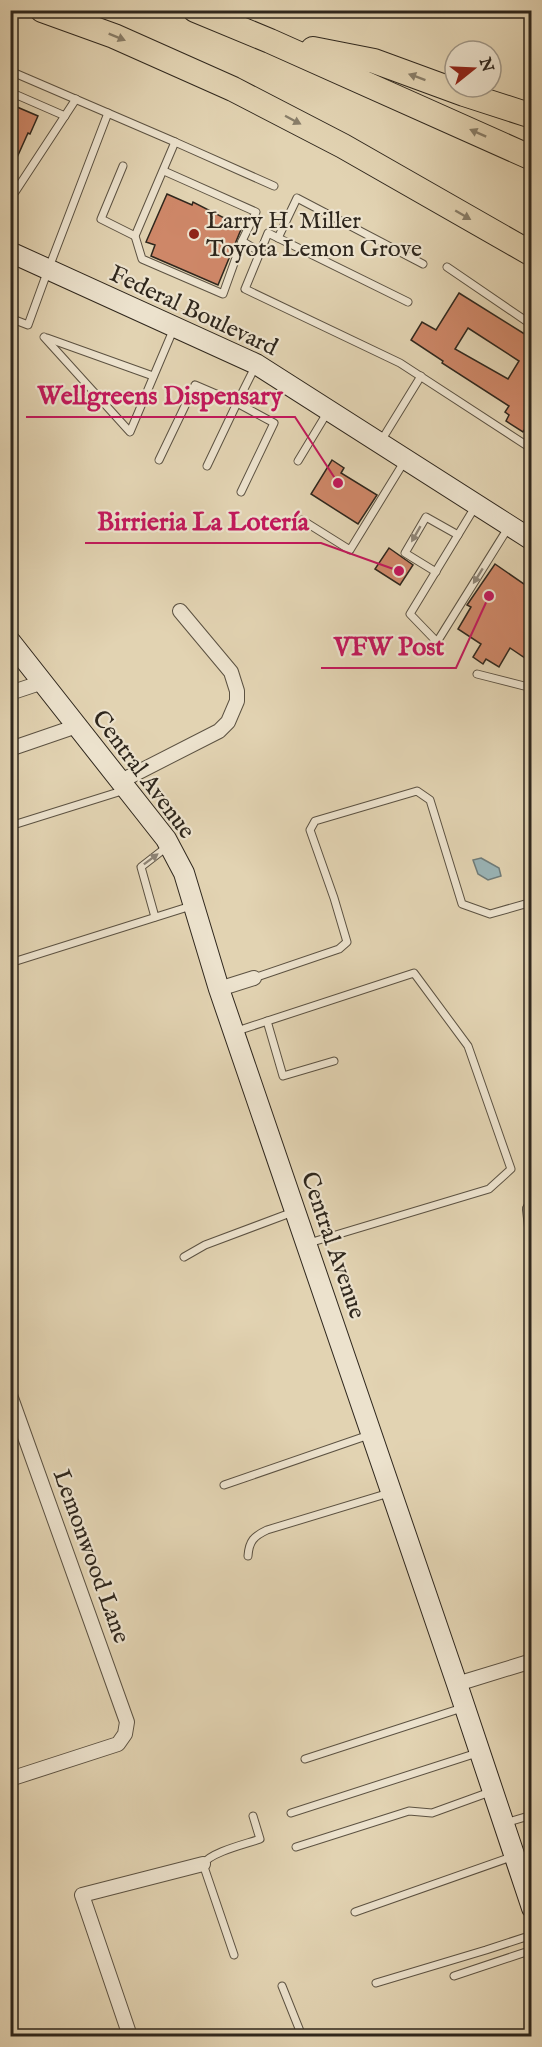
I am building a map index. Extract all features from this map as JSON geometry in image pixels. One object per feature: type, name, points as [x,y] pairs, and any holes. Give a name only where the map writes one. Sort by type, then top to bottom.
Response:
[{"type":"highway","points":[[42,10],[114,36],[233,89],[343,146],[531,254]]},
{"type":"highway","points":[[195,10],[270,40],[531,158]]},
{"type":"highway","points":[[270,40],[374,61],[531,116]]},
{"type":"street","name":"Federal Boulevard","points":[[10,252],[256,364],[531,540]]},
{"type":"street","points":[[124,785],[219,731],[228,722],[237,701],[237,691],[231,672],[180,610]]},
{"type":"street","name":"Central Avenue","points":[[10,641],[124,785],[169,845],[184,873],[219,989],[392,1492],[531,1908]]},
{"type":"street","points":[[10,693],[43,682]]},
{"type":"street","points":[[10,748],[77,726]]},
{"type":"street","points":[[219,989],[254,978]]},
{"type":"street","points":[[531,1208],[531,1227]]},
{"type":"street","name":"Lemonwood Lane","points":[[10,1395],[127,1722],[125,1734],[118,1744],[10,1779]]},
{"type":"street","points":[[457,1684],[531,1660]]},
{"type":"street","points":[[130,2037],[82,1895],[203,1864]]},
{"type":"lane","points":[[10,71],[274,186]]},
{"type":"lane","points":[[10,93],[65,116]]},
{"type":"lane","points":[[10,190],[15,192],[76,99]]},
{"type":"lane","points":[[10,318],[28,325],[108,113]]},
{"type":"lane","points":[[164,171],[256,212],[223,294],[142,259],[135,236],[176,142]]},
{"type":"lane","points":[[123,166],[101,219],[135,236]]},
{"type":"lane","points":[[278,238],[297,198],[423,264]]},
{"type":"lane","points":[[408,302],[268,233],[246,289],[400,363],[531,449]]},
{"type":"lane","points":[[242,242],[260,252]]},
{"type":"lane","points":[[447,267],[531,325]]},
{"type":"lane","points":[[153,376],[44,337],[130,432],[175,326]]},
{"type":"lane","points":[[207,466],[256,364]]},
{"type":"lane","points":[[380,443],[421,376]]},
{"type":"lane","points":[[159,460],[195,385],[237,403],[274,423],[241,492]]},
{"type":"lane","points":[[298,462],[329,411]]},
{"type":"lane","points":[[302,520],[350,550],[405,460]]},
{"type":"lane","points":[[476,505],[410,614],[437,642],[509,526]]},
{"type":"lane","points":[[436,572],[405,552],[426,517],[458,535]]},
{"type":"lane","points":[[477,674],[531,688]]},
{"type":"lane","points":[[10,826],[124,785]]},
{"type":"lane","points":[[254,978],[339,949],[348,942],[310,830],[315,821],[417,791],[430,800],[462,904],[490,914],[531,902]]},
{"type":"lane","points":[[155,917],[141,867],[169,845]]},
{"type":"lane","points":[[10,963],[194,905]]},
{"type":"lane","points":[[234,1032],[414,974],[468,1046],[511,1169],[489,1189],[307,1244]]},
{"type":"lane","points":[[267,1022],[283,1076],[334,1061]]},
{"type":"lane","points":[[184,1257],[205,1245],[295,1211]]},
{"type":"lane","points":[[224,1485],[372,1435]]},
{"type":"lane","points":[[248,1556],[249,1544],[256,1535],[267,1530],[392,1492]]},
{"type":"lane","points":[[305,1759],[465,1708]]},
{"type":"lane","points":[[291,1813],[480,1752]]},
{"type":"lane","points":[[296,1846],[409,1811],[432,1813],[492,1792]]},
{"type":"lane","points":[[503,1824],[531,1815]]},
{"type":"lane","points":[[234,1955],[203,1864],[214,1855],[260,1839],[253,1816]]},
{"type":"lane","points":[[355,1912],[514,1856]]},
{"type":"lane","points":[[376,1983],[531,1935]]},
{"type":"lane","points":[[454,1976],[531,1950]]},
{"type":"lane","points":[[282,1986],[302,2037]]},
{"type":"water","points":[[481,858],[499,868],[501,876],[488,880],[478,874],[473,860]]},
{"type":"building","points":[[10,104],[38,116],[10,173]]},
{"type":"building","name":"Larry H. Miller Toyota Lemon Grove","points":[[167,194],[192,205],[193,202],[242,227],[218,285],[151,256],[155,245],[146,242]]},
{"type":"building","points":[[459,293],[531,338],[531,431],[526,427],[523,432],[506,421],[509,415],[505,412],[509,406],[411,340],[422,322],[436,330]],"holes":[[[468,328],[519,361],[508,379],[455,349]]]},
{"type":"building","points":[[332,460],[344,468],[341,473],[377,495],[358,524],[311,494]]},
{"type":"building","points":[[389,548],[413,565],[400,585],[375,569]]},
{"type":"building","points":[[495,564],[531,589],[531,662],[510,648],[499,667],[486,659],[483,664],[473,657],[481,644],[458,629],[471,607],[467,605]]},
{"type":"place","name":"Larry H. Miller Toyota Lemon Grove","points":[[194,234]]},
{"type":"place","name":"Wellgreens Dispensary","points":[[338,483]]},
{"type":"place","name":"Birrieria La Lotería","points":[[399,571]]},
{"type":"place","name":"VFW Post","points":[[489,596]]}]
